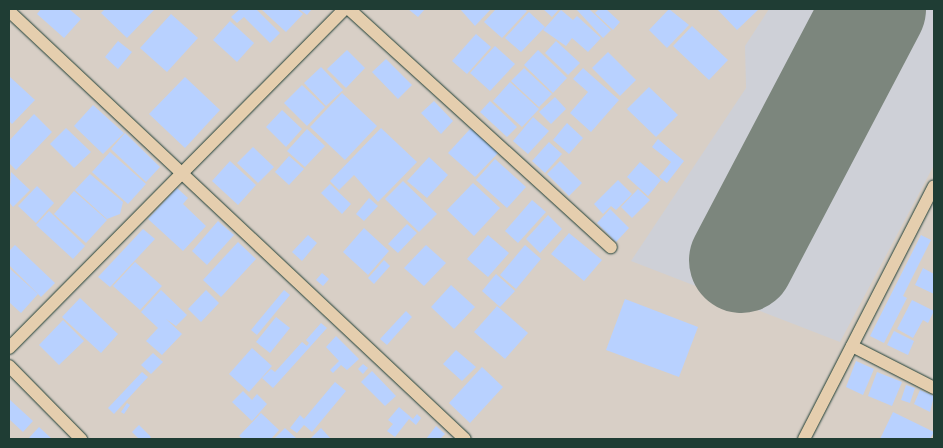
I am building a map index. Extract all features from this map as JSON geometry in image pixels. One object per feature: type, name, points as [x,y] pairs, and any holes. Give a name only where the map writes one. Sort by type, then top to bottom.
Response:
[{"type":"street","points":[[9,348],[181,171],[345,9]]},
{"type":"street","points":[[349,9],[611,247]]},
{"type":"street","points":[[9,11],[465,439]]},
{"type":"street","points":[[804,439],[934,186]]},
{"type":"street","points":[[852,346],[934,388]]},
{"type":"street","points":[[9,366],[81,439]]},
{"type":"shaded area","points":[[769,9],[934,9],[934,165],[840,342],[631,261],[746,88],[745,46]]},
{"type":"building","points":[[41,9],[69,9],[81,19],[64,38],[37,14]]},
{"type":"building","points":[[105,9],[155,9],[127,38],[101,13]]},
{"type":"building","points":[[240,9],[256,9],[280,33],[270,43],[244,17],[237,23],[231,17]]},
{"type":"building","points":[[261,9],[297,9],[303,14],[286,32]]},
{"type":"building","points":[[299,9],[312,9],[307,15]]},
{"type":"building","points":[[408,9],[425,9],[418,17]]},
{"type":"building","points":[[460,9],[491,9],[475,26]]},
{"type":"building","points":[[496,9],[524,9],[527,11],[502,38],[484,22]]},
{"type":"building","points":[[543,9],[559,9],[552,17]]},
{"type":"building","points":[[576,9],[589,9],[611,30],[603,38]]},
{"type":"building","points":[[599,9],[606,9],[620,22],[613,30],[595,13]]},
{"type":"building","points":[[669,9],[689,25],[667,48],[649,30]]},
{"type":"building","points":[[717,9],[759,9],[737,30]]},
{"type":"building","points":[[561,10],[573,20],[577,16],[601,38],[588,52],[572,38],[566,46],[543,30]]},
{"type":"building","points":[[529,12],[545,27],[521,52],[505,38]]},
{"type":"building","points":[[171,14],[198,38],[167,72],[140,48]]},
{"type":"building","points":[[230,21],[254,43],[237,62],[213,40]]},
{"type":"building","points":[[692,26],[728,60],[709,80],[673,46]]},
{"type":"building","points":[[476,34],[491,47],[467,74],[452,61]]},
{"type":"building","points":[[118,41],[132,52],[118,69],[105,57]]},
{"type":"building","points":[[556,41],[580,63],[568,75],[545,53]]},
{"type":"building","points":[[495,46],[515,64],[490,91],[470,73]]},
{"type":"building","points":[[347,50],[365,68],[346,88],[327,69]]},
{"type":"building","points":[[538,50],[567,78],[553,93],[524,65]]},
{"type":"building","points":[[608,52],[636,80],[620,96],[592,68]]},
{"type":"building","points":[[386,59],[412,85],[398,99],[372,72]]},
{"type":"building","points":[[321,67],[343,90],[326,106],[304,83]]},
{"type":"building","points":[[524,68],[552,94],[539,107],[511,81]]},
{"type":"building","points":[[583,68],[619,100],[591,132],[570,113],[588,92],[573,79]]},
{"type":"building","points":[[9,76],[35,100],[12,124],[9,121]]},
{"type":"building","points":[[185,77],[220,110],[185,148],[149,114]]},
{"type":"building","points":[[510,82],[539,109],[522,127],[493,101]]},
{"type":"building","points":[[302,85],[325,107],[307,126],[284,103]]},
{"type":"building","points":[[649,87],[678,115],[656,137],[627,109]]},
{"type":"building","points":[[342,93],[377,126],[345,160],[310,127]]},
{"type":"building","points":[[555,97],[566,109],[551,124],[539,112]]},
{"type":"building","points":[[434,101],[453,121],[441,134],[421,113]]},
{"type":"building","points":[[490,101],[517,127],[507,137],[480,112]]},
{"type":"building","points":[[93,105],[124,133],[103,154],[74,126]]},
{"type":"building","points":[[282,110],[302,129],[286,147],[266,127]]},
{"type":"building","points":[[34,114],[52,132],[16,170],[9,163],[9,141]]},
{"type":"building","points":[[533,117],[549,131],[528,154],[513,141]]},
{"type":"building","points":[[567,123],[583,138],[569,154],[553,140]]},
{"type":"building","points":[[66,128],[91,152],[74,168],[50,144]]},
{"type":"building","points":[[381,128],[417,162],[378,202],[354,175],[339,190],[330,181]]},
{"type":"building","points":[[471,128],[498,153],[475,177],[448,153]]},
{"type":"building","points":[[307,129],[325,146],[305,167],[287,151]]},
{"type":"building","points":[[125,133],[160,167],[146,182],[111,149]]},
{"type":"building","points":[[658,139],[684,161],[667,183],[659,177],[671,162],[652,147]]},
{"type":"building","points":[[549,142],[562,154],[545,173],[532,161]]},
{"type":"building","points":[[253,147],[274,167],[258,183],[237,163]]},
{"type":"building","points":[[110,152],[146,184],[128,204],[92,172]]},
{"type":"building","points":[[289,156],[304,169],[289,185],[275,172]]},
{"type":"building","points":[[429,157],[448,175],[427,198],[407,181]]},
{"type":"building","points":[[495,159],[526,187],[507,208],[476,180]]},
{"type":"building","points":[[230,161],[256,185],[238,205],[212,181]]},
{"type":"building","points":[[560,161],[582,183],[569,196],[547,174]]},
{"type":"building","points":[[640,162],[661,180],[648,196],[627,177]]},
{"type":"building","points":[[11,172],[30,190],[13,207],[9,202]]},
{"type":"building","points":[[90,174],[123,202],[120,214],[107,219],[75,190]]},
{"type":"building","points":[[618,180],[632,194],[616,210],[611,206],[603,214],[594,204]]},
{"type":"building","points":[[403,181],[437,214],[419,232],[385,199]]},
{"type":"building","points":[[473,183],[500,208],[474,236],[447,210]]},
{"type":"building","points":[[330,184],[351,204],[342,214],[321,193]]},
{"type":"building","points":[[37,186],[54,203],[36,223],[18,206]]},
{"type":"building","points":[[177,188],[188,198],[183,204],[206,226],[183,251],[148,219]]},
{"type":"building","points":[[638,189],[650,200],[632,218],[621,207]]},
{"type":"building","points":[[74,191],[107,220],[86,243],[54,214]]},
{"type":"building","points":[[369,198],[378,206],[364,221],[356,214]]},
{"type":"building","points":[[532,200],[546,212],[518,243],[505,231]]},
{"type":"building","points":[[610,209],[629,228],[616,242],[597,223]]},
{"type":"building","points":[[49,211],[85,246],[73,259],[36,225]]},
{"type":"building","points":[[548,215],[562,229],[540,253],[526,239]]},
{"type":"building","points":[[218,221],[234,235],[207,265],[192,251]]},
{"type":"building","points":[[407,224],[417,233],[398,253],[388,244]]},
{"type":"building","points":[[364,228],[389,251],[368,275],[343,252]]},
{"type":"building","points":[[143,229],[155,239],[110,287],[98,277]]},
{"type":"building","points":[[569,233],[602,260],[584,281],[551,254]]},
{"type":"building","points":[[308,235],[317,243],[302,261],[292,252]]},
{"type":"building","points":[[488,235],[509,253],[488,277],[467,259]]},
{"type":"building","points":[[921,235],[931,240],[903,296],[907,298],[884,343],[870,336]]},
{"type":"building","points":[[238,242],[256,259],[221,297],[203,280]]},
{"type":"building","points":[[15,245],[55,283],[41,297],[9,265],[9,251]]},
{"type":"building","points":[[426,245],[446,263],[424,286],[404,268]]},
{"type":"building","points":[[525,245],[541,259],[516,289],[500,275]]},
{"type":"building","points":[[384,260],[390,266],[374,284],[368,278]]},
{"type":"building","points":[[135,262],[162,286],[140,310],[113,286]]},
{"type":"building","points":[[9,268],[38,294],[21,313],[9,302]]},
{"type":"building","points":[[923,268],[934,274],[934,294],[915,285]]},
{"type":"building","points":[[322,273],[329,279],[323,286],[316,280]]},
{"type":"building","points":[[496,274],[515,291],[500,307],[482,291]]},
{"type":"building","points":[[451,285],[475,307],[454,329],[431,307]]},
{"type":"building","points":[[161,290],[187,315],[176,326],[166,319],[182,334],[162,355],[146,341],[158,328],[141,312]]},
{"type":"building","points":[[206,290],[219,303],[201,322],[188,309]]},
{"type":"building","points":[[284,290],[290,295],[257,335],[251,330]]},
{"type":"building","points":[[80,298],[118,334],[101,353],[62,317]]},
{"type":"building","points":[[625,299],[698,327],[679,377],[606,350]]},
{"type":"building","points":[[912,300],[934,311],[928,323],[923,320],[913,338],[897,329]]},
{"type":"building","points":[[497,306],[528,333],[505,359],[474,332]]},
{"type":"building","points":[[406,311],[412,317],[387,345],[380,339]]},
{"type":"building","points":[[276,317],[290,328],[270,353],[256,342]]},
{"type":"building","points":[[63,320],[84,341],[59,365],[39,345]]},
{"type":"building","points":[[321,323],[327,328],[273,388],[262,378],[271,369],[275,372],[302,342],[307,346],[309,343],[306,340]]},
{"type":"building","points":[[894,331],[914,341],[908,355],[887,345]]},
{"type":"building","points":[[336,336],[359,359],[347,370],[341,365],[333,373],[330,370],[339,361],[326,347]]},
{"type":"building","points":[[252,348],[272,366],[249,392],[229,374]]},
{"type":"building","points":[[456,350],[476,367],[462,381],[443,364]]},
{"type":"building","points":[[153,353],[163,362],[151,374],[141,365]]},
{"type":"building","points":[[856,361],[874,369],[863,395],[846,387]]},
{"type":"building","points":[[363,364],[368,368],[363,374],[358,369]]},
{"type":"building","points":[[482,367],[503,387],[470,423],[449,403]]},
{"type":"building","points":[[372,371],[396,396],[385,406],[361,382]]},
{"type":"building","points":[[142,372],[148,377],[114,414],[108,408]]},
{"type":"building","points":[[877,372],[902,382],[892,406],[868,396]]},
{"type":"building","points":[[335,382],[346,391],[312,432],[304,425],[297,433],[290,428],[300,415],[304,419]]},
{"type":"building","points":[[906,385],[915,388],[910,403],[901,400]]},
{"type":"building","points":[[920,390],[934,396],[930,412],[914,404]]},
{"type":"building","points":[[243,391],[252,400],[257,394],[267,404],[252,421],[232,402]]},
{"type":"building","points":[[9,399],[33,421],[23,432],[9,419]]},
{"type":"building","points":[[127,403],[130,405],[124,414],[121,412]]},
{"type":"building","points":[[399,407],[413,419],[417,414],[421,418],[416,425],[409,419],[395,437],[387,431],[393,424],[388,420]]},
{"type":"building","points":[[893,412],[934,432],[930,439],[880,439]]},
{"type":"building","points":[[261,413],[279,430],[271,439],[243,439],[239,436]]},
{"type":"building","points":[[139,425],[151,437],[149,439],[139,439],[132,432]]},
{"type":"building","points":[[436,426],[445,434],[440,439],[426,439]]},
{"type":"building","points":[[39,427],[52,439],[28,439]]},
{"type":"building","points":[[285,428],[297,439],[274,439]]},
{"type":"building","points":[[321,428],[331,439],[310,439]]},
{"type":"runway","points":[[741,260],[873,9]]}]
